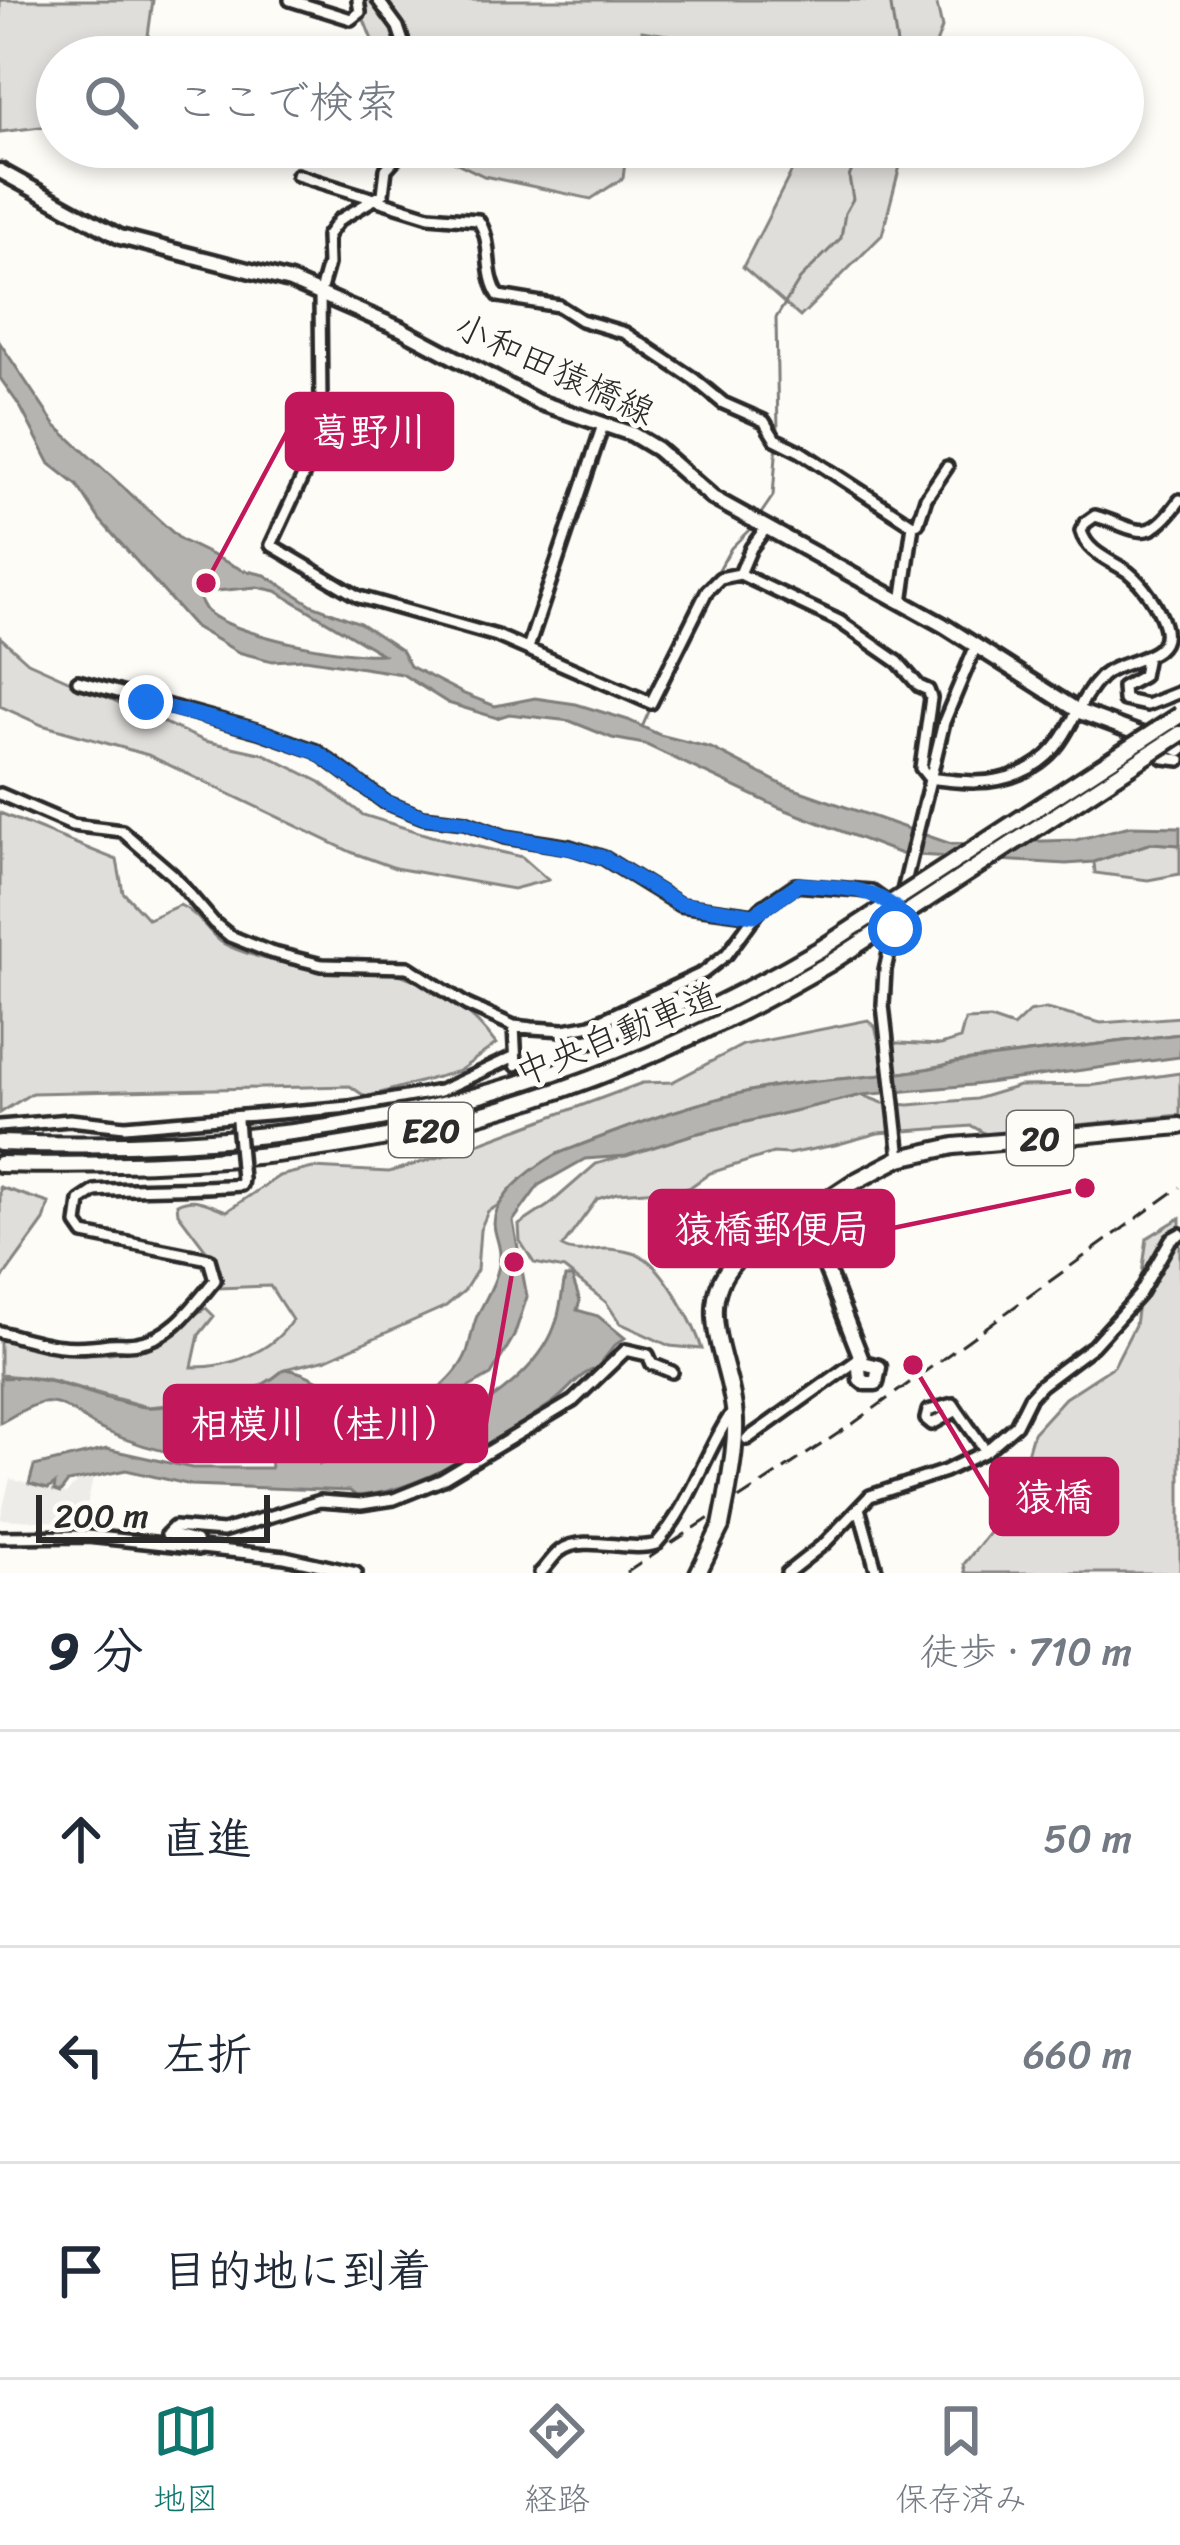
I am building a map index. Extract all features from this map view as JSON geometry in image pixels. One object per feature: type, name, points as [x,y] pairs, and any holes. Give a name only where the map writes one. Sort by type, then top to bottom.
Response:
[{"type":"highway","name":"中央自動車道","points":[[0,1143],[229,1140],[408,1115],[534,1081],[714,1008],[822,948],[1180,715]]},
{"type":"highway","name":"中央自動車道","points":[[0,1164],[226,1160],[327,1150],[458,1124],[539,1100],[719,1026],[830,964],[1180,734]]},
{"type":"highway","name":"20","points":[[698,1573],[721,1526],[727,1495],[735,1417],[712,1314],[715,1293],[736,1260],[900,1157],[954,1146],[1180,1126]]},
{"type":"main road","name":"小和田猿橋線","points":[[0,171],[120,237],[231,262],[320,292],[538,402],[648,442],[698,488],[902,603],[1080,712],[1180,749]]},
{"type":"main road","points":[[801,1216],[812,1232],[861,1361]]},
{"type":"street","points":[[290,0],[351,19],[359,12],[358,0]]},
{"type":"street","points":[[378,0],[401,36]]},
{"type":"street","points":[[387,168],[385,191],[339,220],[328,233],[328,264],[320,292],[322,408],[312,417],[308,463],[271,545],[359,597],[528,648],[651,703],[707,591],[720,578],[740,574],[839,621],[898,662],[931,698],[921,768],[929,778],[981,782],[1022,772],[1053,751],[1103,674],[1159,651],[1165,641],[1163,622],[1138,582],[1090,549],[1081,531],[1095,516],[1134,532],[1148,530],[1180,500]]},
{"type":"street","points":[[296,175],[430,216],[478,220],[484,228],[489,278],[499,296],[559,306],[580,320],[625,333],[723,403],[764,421],[779,441],[913,525]]},
{"type":"street","points":[[528,648],[603,425]]},
{"type":"street","points":[[913,525],[947,467]]},
{"type":"street","points":[[902,603],[913,525]]},
{"type":"street","points":[[740,574],[766,528]]},
{"type":"street","points":[[900,1157],[883,1018],[885,970],[948,709],[975,648]]},
{"type":"street","points":[[1147,656],[1145,673],[1123,687],[1124,700],[1147,705],[1180,692]]},
{"type":"street","points":[[77,681],[259,731],[316,752],[385,802],[423,817],[465,822],[505,837],[604,858],[680,904],[754,915]]},
{"type":"street","points":[[1127,732],[1164,758],[1180,760]]},
{"type":"street","points":[[0,794],[72,825],[122,831],[152,854],[230,936],[322,965],[408,968],[467,1006],[514,1026],[575,1028],[618,1014],[712,968],[754,915],[799,884],[871,891],[898,910]]},
{"type":"street","points":[[0,1126],[70,1120],[125,1126],[237,1118],[310,1112],[440,1091],[515,1061],[514,1026]]},
{"type":"street","points":[[0,1332],[54,1348],[94,1348],[140,1343],[182,1321],[215,1280],[209,1259],[85,1234],[77,1224],[80,1201],[95,1191],[241,1185],[237,1118]]},
{"type":"street","points":[[787,1573],[825,1544],[870,1496],[945,1471],[986,1450],[1016,1425],[1041,1385],[1093,1346],[1139,1294],[1171,1238],[1180,1234]]},
{"type":"street","points":[[198,1549],[196,1541],[166,1534],[174,1527],[223,1531],[320,1501],[376,1503],[441,1480],[573,1401],[626,1350],[648,1355],[652,1364],[672,1372]]},
{"type":"street","points":[[747,1439],[861,1361]]},
{"type":"street","points":[[957,1410],[986,1450]]},
{"type":"street","points":[[540,1573],[567,1547],[634,1550],[656,1544],[729,1417],[735,1417]]},
{"type":"street","points":[[859,1508],[877,1573]]},
{"type":"street","points":[[1,1537],[67,1534],[285,1557],[356,1573]]},
{"type":"shaded area","points":[[0,0],[153,0],[148,36],[36,36],[36,128],[0,132]]},
{"type":"shaded area","points":[[356,0],[936,0],[942,28],[939,36],[673,36],[642,31],[641,36],[371,36]]},
{"type":"shaded area","points":[[467,168],[624,168],[623,178],[591,199],[484,176]]},
{"type":"shaded area","points":[[793,168],[900,168],[882,235],[800,317],[743,267]]},
{"type":"shaded area","points":[[0,343],[55,425],[181,540],[243,570],[265,575],[312,605],[360,623],[401,650],[410,666],[464,694],[495,706],[535,698],[576,704],[628,720],[660,735],[711,748],[783,785],[951,844],[1076,840],[1130,826],[1180,827],[1180,845],[1151,843],[1094,862],[1066,864],[901,854],[778,807],[644,744],[612,738],[570,721],[509,714],[497,718],[448,703],[402,674],[305,659],[272,661],[238,652],[195,627],[100,520],[77,485],[50,464],[0,378]],"holes":[[[257,587],[276,591],[382,654],[317,648],[263,636],[219,619],[206,610],[196,593]]]},
{"type":"shaded area","points":[[0,637],[28,662],[205,741],[264,754],[320,782],[363,815],[522,857],[548,880],[513,889],[395,868],[351,852],[148,755],[42,725],[0,706]]},
{"type":"shaded area","points":[[0,813],[117,860],[123,892],[148,919],[180,905],[222,942],[255,956],[317,968],[378,969],[416,980],[447,997],[496,1044],[459,1071],[366,1097],[350,1086],[32,1093],[0,1113]]},
{"type":"shaded area","points":[[1151,843],[1180,845],[1180,874],[1148,880],[1095,873],[1094,862]]},
{"type":"shaded area","points":[[1046,1009],[1101,1023],[1180,1017],[1180,1034],[771,1087],[689,1107],[557,1154],[488,1211],[480,1230],[477,1270],[464,1291],[446,1306],[327,1359],[285,1369],[263,1387],[230,1399],[147,1407],[47,1379],[0,1375],[0,1339],[80,1353],[119,1352],[158,1339],[206,1308],[214,1316],[199,1335],[192,1367],[220,1365],[273,1341],[292,1320],[270,1286],[218,1288],[215,1262],[178,1213],[177,1204],[184,1201],[227,1211],[279,1176],[313,1168],[389,1172],[642,1083],[672,1082],[743,1045],[868,1020],[879,1042],[941,1045],[960,1039],[965,1020],[990,1019],[1013,1027],[1029,1012]]},
{"type":"shaded area","points":[[1180,1034],[1180,1057],[862,1095],[694,1134],[626,1156],[585,1159],[539,1185],[513,1221],[527,1297],[514,1336],[491,1375],[399,1426],[394,1421],[340,1434],[340,1443],[319,1453],[320,1464],[368,1458],[398,1448],[496,1396],[549,1339],[565,1277],[572,1277],[580,1301],[577,1310],[598,1316],[625,1338],[558,1399],[458,1462],[407,1485],[356,1496],[350,1491],[191,1485],[126,1470],[68,1482],[60,1493],[54,1491],[55,1484],[48,1489],[29,1484],[34,1466],[107,1449],[192,1468],[271,1468],[270,1459],[227,1460],[164,1451],[103,1430],[52,1403],[32,1406],[0,1423],[0,1378],[38,1379],[154,1407],[237,1396],[285,1369],[311,1377],[361,1404],[400,1409],[445,1383],[462,1363],[498,1271],[497,1210],[522,1178],[557,1154],[689,1107],[771,1087]]},
{"type":"shaded area","points":[[1180,1073],[1180,1115],[986,1134],[972,1126],[878,1133],[788,1154],[773,1153],[710,1173],[689,1188],[597,1199],[562,1247],[618,1250],[646,1259],[679,1301],[702,1349],[670,1346],[620,1323],[606,1302],[564,1269],[534,1263],[520,1241],[519,1225],[596,1164],[694,1134],[862,1095],[909,1105],[976,1099],[1019,1086],[1096,1085]]},
{"type":"shaded area","points":[[0,1187],[49,1203],[44,1221],[0,1282]]},
{"type":"shaded area","points":[[1180,1218],[1180,1573],[966,1573],[964,1564],[1013,1503],[1033,1433],[1065,1398],[1114,1366],[1135,1325],[1147,1238]]},
{"type":"shaded area","points":[[10,1479],[66,1494],[77,1482],[93,1479],[83,1523],[0,1519]]},
{"type":"waterway","points":[[890,0],[896,36]]},
{"type":"waterway","points":[[778,433],[776,318],[800,279],[841,238],[853,199],[849,177],[853,168]]},
{"type":"waterway","points":[[758,518],[773,496],[777,442]]},
{"type":"waterway","points":[[716,575],[731,548],[753,526]]},
{"type":"waterway","points":[[658,700],[691,633]]},
{"type":"waterway","points":[[643,725],[651,707]]},
{"type":"railway","points":[[626,1573],[854,1423],[1180,1187]]},
{"type":"place","name":"葛野川","points":[[206,583]]},
{"type":"place","name":"猿橋郵便局","points":[[1085,1188]]},
{"type":"place","name":"相模川（桂川）","points":[[514,1262]]},
{"type":"place","name":"猿橋","points":[[913,1365]]},
{"type":"route","points":[[146,702],[259,731],[316,752],[385,802],[423,817],[465,822],[505,837],[604,858],[680,904],[754,915],[799,884],[863,890],[878,894],[898,910],[895,929]]}]
